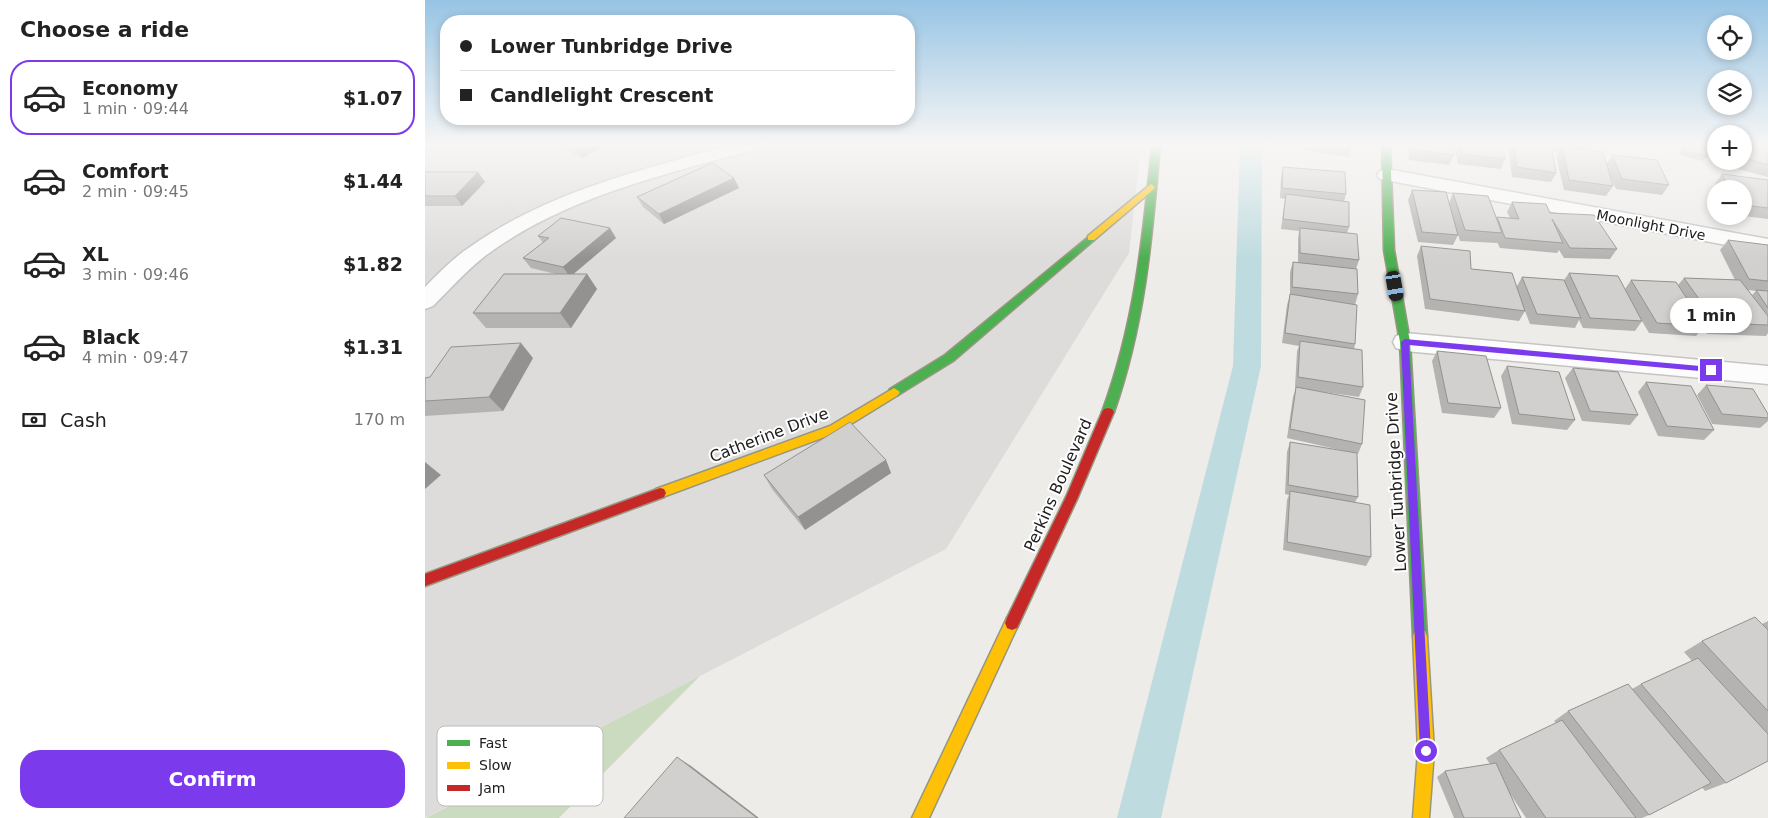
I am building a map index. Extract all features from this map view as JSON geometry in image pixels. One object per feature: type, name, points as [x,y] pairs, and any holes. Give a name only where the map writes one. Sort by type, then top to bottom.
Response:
[{"type":"street","points":[[425,301],[477,251],[544,213],[616,183]]},
{"type":"street","name":"Perkins Boulevard","points":[[920,818],[1072,497],[1117,390],[1140,303],[1151,183]]},
{"type":"street","name":"Lower Tunbridge Drive","points":[[1387,183],[1389,250],[1405,342],[1426,751],[1421,818]]},
{"type":"street","name":"Moonlight Drive","points":[[1436,183],[1768,246]]},
{"type":"street","name":"Catherine Drive","points":[[425,580],[834,429],[949,358],[1151,187]]},
{"type":"street","points":[[1405,342],[1768,375]]},
{"type":"shaded area","points":[[425,183],[1137,183],[1129,253],[946,549],[603,726],[437,726],[437,806],[448,806],[425,818]]},
{"type":"green space","points":[[700,676],[603,774],[603,726]]},
{"type":"green space","points":[[449,806],[571,806],[559,818],[426,818]]},
{"type":"building","points":[[425,183],[467,183],[455,196],[425,196]]},
{"type":"building","points":[[668,183],[723,183],[659,214],[637,197]]},
{"type":"building","points":[[1282,183],[1346,183],[1346,194],[1282,188]]},
{"type":"building","points":[[1592,183],[1612,183],[1613,186]]},
{"type":"building","points":[[1752,183],[1768,183],[1768,208],[1752,206]]},
{"type":"building","points":[[1412,190],[1446,192],[1458,235],[1422,232]]},
{"type":"building","points":[[1453,193],[1488,196],[1502,233],[1465,230]]},
{"type":"building","points":[[1286,194],[1349,202],[1349,227],[1283,219]]},
{"type":"building","points":[[1512,202],[1546,204],[1550,213],[1594,215],[1617,249],[1570,248],[1552,219],[1563,243],[1505,238],[1497,217],[1519,219]]},
{"type":"building","points":[[561,218],[610,228],[563,267],[523,258],[549,238],[538,236]]},
{"type":"building","points":[[1300,228],[1357,234],[1359,260],[1300,253]]},
{"type":"building","points":[[1728,240],[1768,245],[1768,281],[1749,279]]},
{"type":"building","points":[[1421,246],[1470,251],[1471,269],[1512,273],[1525,311],[1430,299]]},
{"type":"building","points":[[1293,262],[1357,269],[1358,294],[1292,287]]},
{"type":"building","points":[[1569,273],[1618,276],[1642,321],[1590,318]]},
{"type":"building","points":[[504,274],[587,274],[560,313],[473,313]]},
{"type":"building","points":[[1522,277],[1564,280],[1581,318],[1537,314]]},
{"type":"building","points":[[1684,278],[1740,280],[1768,316],[1768,325],[1716,323]]},
{"type":"building","points":[[1631,280],[1676,282],[1705,326],[1657,323]]},
{"type":"building","points":[[1756,290],[1768,291],[1768,308]]},
{"type":"building","points":[[1290,294],[1357,305],[1355,344],[1285,333]]},
{"type":"building","points":[[1300,341],[1362,350],[1363,387],[1298,377]]},
{"type":"building","points":[[521,343],[489,397],[425,401],[425,378],[430,377],[451,347]]},
{"type":"building","points":[[1437,351],[1486,356],[1501,408],[1448,403]]},
{"type":"building","points":[[1507,366],[1559,372],[1575,420],[1519,414]]},
{"type":"building","points":[[1573,368],[1618,372],[1638,415],[1590,411]]},
{"type":"building","points":[[1646,382],[1691,386],[1714,430],[1667,426]]},
{"type":"building","points":[[1706,385],[1753,389],[1768,414],[1768,418],[1722,414]]},
{"type":"building","points":[[1296,387],[1365,400],[1362,444],[1290,429]]},
{"type":"building","points":[[850,422],[886,460],[798,517],[764,475]]},
{"type":"building","points":[[1290,442],[1357,453],[1358,497],[1288,485]]},
{"type":"building","points":[[1290,491],[1370,505],[1371,557],[1287,542]]},
{"type":"building","points":[[1755,617],[1768,630],[1768,711],[1702,641]]},
{"type":"building","points":[[1698,658],[1768,734],[1768,761],[1726,783],[1641,684]]},
{"type":"building","points":[[1628,684],[1711,783],[1649,815],[1568,711]]},
{"type":"building","points":[[1562,720],[1636,818],[1546,818],[1499,750]]},
{"type":"building","points":[[677,757],[757,818],[624,818]]},
{"type":"building","points":[[1496,763],[1521,818],[1464,818],[1445,771]]},
{"type":"waterway","points":[[1139,818],[1247,366],[1250,183]]},
{"type":"traffic: fast","points":[[1108,412],[1120,380],[1136,314],[1142,280],[1152,183]]},
{"type":"traffic: fast","points":[[1387,183],[1389,250],[1405,342],[1420,636]]},
{"type":"traffic: fast","points":[[894,392],[949,358],[1091,238]]},
{"type":"traffic: slow","points":[[1091,238],[1151,187]]},
{"type":"traffic: slow","points":[[660,493],[834,429],[894,392]]},
{"type":"traffic: slow","points":[[920,818],[1012,623]]},
{"type":"traffic: slow","points":[[1420,636],[1426,751],[1421,818]]},
{"type":"traffic: jam","points":[[1012,623],[1072,497],[1108,412]]},
{"type":"traffic: jam","points":[[425,580],[660,493]]},
{"type":"route","points":[[1426,751],[1405,342],[1711,370]]}]
